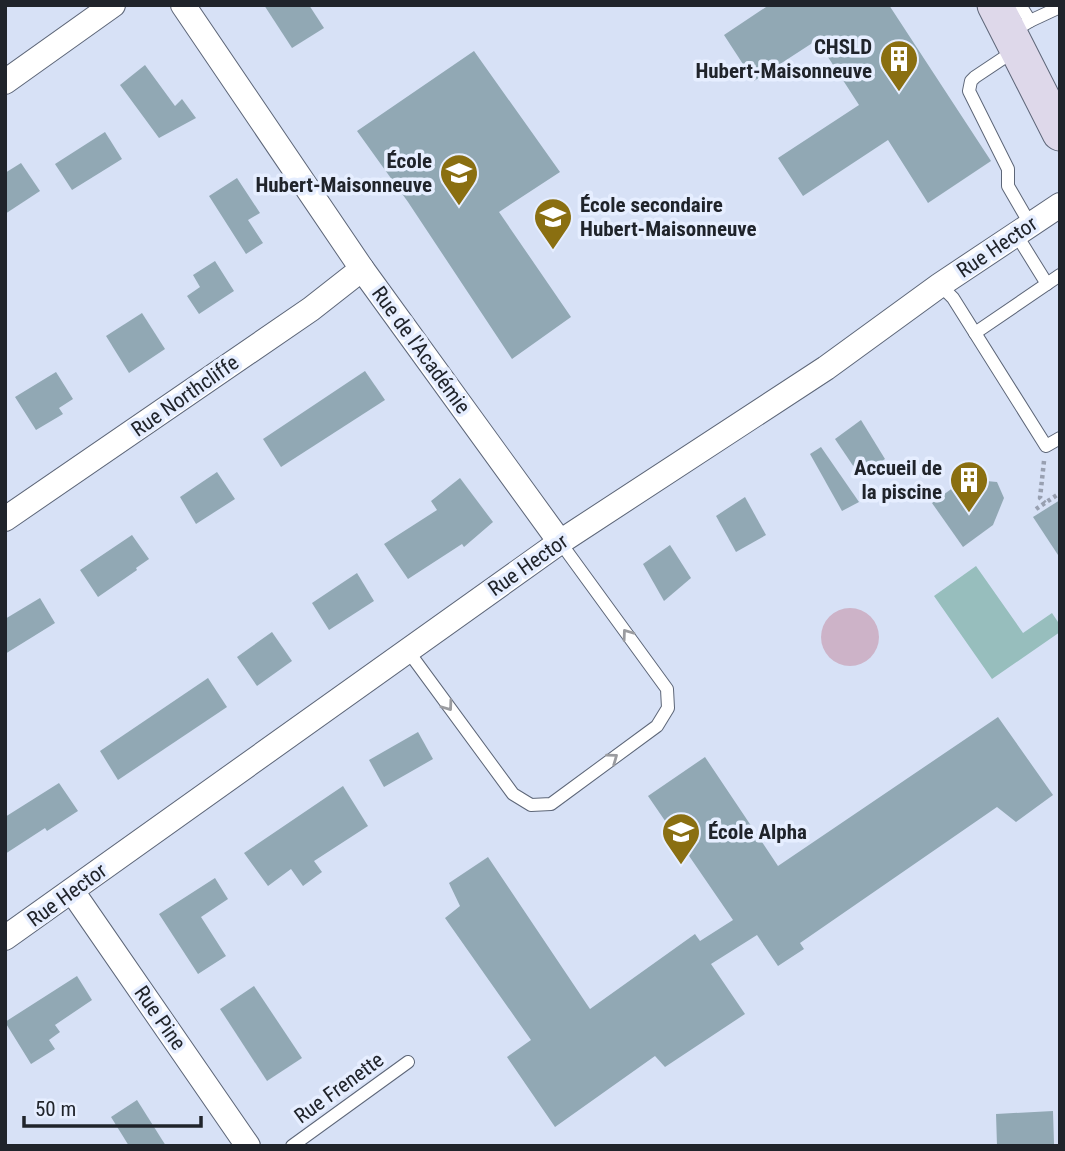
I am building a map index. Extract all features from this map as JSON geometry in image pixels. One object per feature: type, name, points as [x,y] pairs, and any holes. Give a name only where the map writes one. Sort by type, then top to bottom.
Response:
[{"type":"main road","points":[[1014,23],[1048,95],[1060,133]]},
{"type":"street","points":[[5,82],[113,5]]},
{"type":"street","name":"Rue de l'Académie","points":[[183,5],[362,269],[560,542]]},
{"type":"street","name":"Rue Hector","points":[[5,939],[560,542],[826,368],[940,285],[1060,205]]},
{"type":"street","name":"Rue Northcliffe","points":[[5,519],[311,309],[362,269]]},
{"type":"street","name":"Rue Pine","points":[[72,891],[248,1146]]},
{"type":"lane","points":[[1046,284],[1008,187],[1008,169],[969,92],[971,82],[1014,23],[1060,7]]},
{"type":"lane","points":[[975,333],[1060,275]]},
{"type":"lane","points":[[940,285],[953,298],[1046,446],[1060,438]]},
{"type":"lane","name":"Rue de l'Académie","points":[[408,651],[513,794],[531,805],[551,804],[657,726],[667,708],[667,689],[560,542]]},
{"type":"lane","name":"Rue Frenette","points":[[292,1146],[408,1062]]},
{"type":"path","points":[[1045,503],[1040,498],[1046,446]]},
{"type":"path","points":[[1036,509],[1060,493]]},
{"type":"shaded area","points":[[976,566],[1023,633],[1052,613],[1060,625],[1060,632],[992,679],[934,596]]},
{"type":"shaded area","points":[[850,608],[861,610],[874,621],[879,637],[877,648],[866,661],[850,666],[839,664],[826,653],[821,637],[823,626],[834,613]]},
{"type":"building","points":[[264,5],[309,5],[324,28],[292,48]]},
{"type":"building","name":"CHSLD Hubert-Maisonneuve","points":[[769,5],[889,5],[991,161],[928,203],[888,140],[803,196],[778,158],[859,105],[817,40],[754,81],[724,35]]},
{"type":"building","name":"École Hubert-Maisonneuve","points":[[474,51],[560,172],[499,212],[571,317],[512,359],[408,202],[357,131]]},
{"type":"building","points":[[145,65],[175,106],[182,99],[196,118],[159,138],[120,85]]},
{"type":"building","points":[[105,132],[122,159],[72,190],[55,164]]},
{"type":"building","points":[[21,163],[40,191],[5,214],[5,173]]},
{"type":"building","points":[[237,178],[260,213],[248,220],[263,243],[246,254],[209,196]]},
{"type":"building","points":[[215,261],[234,291],[199,314],[187,296],[200,287],[193,275]]},
{"type":"building","points":[[142,313],[165,349],[129,373],[106,336]]},
{"type":"building","points":[[365,371],[385,400],[281,467],[263,439]]},
{"type":"building","points":[[56,372],[73,399],[59,408],[63,414],[36,430],[15,397]]},
{"type":"building","points":[[861,420],[885,459],[860,476],[835,439]]},
{"type":"building","points":[[821,447],[859,502],[842,511],[810,454]]},
{"type":"building","points":[[217,472],[235,499],[196,524],[180,497]]},
{"type":"building","points":[[460,478],[493,522],[464,547],[462,544],[408,579],[384,544],[437,510],[431,501]]},
{"type":"building","name":"Accueil de la piscine","points":[[965,479],[997,482],[1004,498],[993,525],[963,547],[932,503]]},
{"type":"building","points":[[745,497],[766,535],[736,552],[716,516]]},
{"type":"building","points":[[1060,500],[1060,558],[1033,517]]},
{"type":"building","points":[[132,535],[149,559],[98,597],[80,570]]},
{"type":"building","points":[[670,545],[691,578],[664,601],[643,564]]},
{"type":"building","points":[[357,573],[374,601],[329,630],[312,603]]},
{"type":"building","points":[[40,598],[55,623],[5,654],[5,619]]},
{"type":"building","points":[[272,632],[292,661],[257,686],[237,657]]},
{"type":"building","points":[[208,678],[227,707],[118,780],[100,751]]},
{"type":"building","name":"École Alpha","points":[[998,717],[1053,795],[1016,822],[997,807],[800,943],[804,949],[778,966],[757,935],[711,964],[745,1014],[665,1067],[655,1056],[555,1127],[507,1057],[531,1040],[445,918],[460,906],[449,883],[488,857],[590,1009],[695,934],[700,941],[733,920],[648,796],[705,757],[778,866]]},
{"type":"building","points":[[418,732],[433,759],[384,787],[369,760]]},
{"type":"building","points":[[59,783],[78,811],[47,831],[45,828],[5,854],[5,817]]},
{"type":"building","points":[[343,786],[368,826],[314,861],[322,872],[303,886],[291,869],[268,886],[244,853]]},
{"type":"building","points":[[215,878],[228,899],[201,917],[226,956],[198,974],[159,914]]},
{"type":"building","points":[[77,976],[92,1000],[55,1025],[60,1032],[49,1040],[55,1049],[31,1064],[5,1022]]},
{"type":"building","points":[[254,986],[302,1058],[267,1081],[220,1009]]},
{"type":"building","points":[[137,1100],[166,1146],[129,1146],[111,1117]]},
{"type":"building","points":[[1053,1111],[1054,1144],[997,1146],[996,1114]]},
{"type":"place","name":"CHSLD Hubert-Maisonneuve","points":[[899,93]]},
{"type":"place","name":"École Hubert-Maisonneuve","points":[[459,207]]},
{"type":"place","name":"École secondaire Hubert-Maisonneuve","points":[[553,251]]},
{"type":"place","name":"Accueil de la piscine","points":[[969,514]]},
{"type":"place","name":"École Alpha","points":[[681,866]]}]
